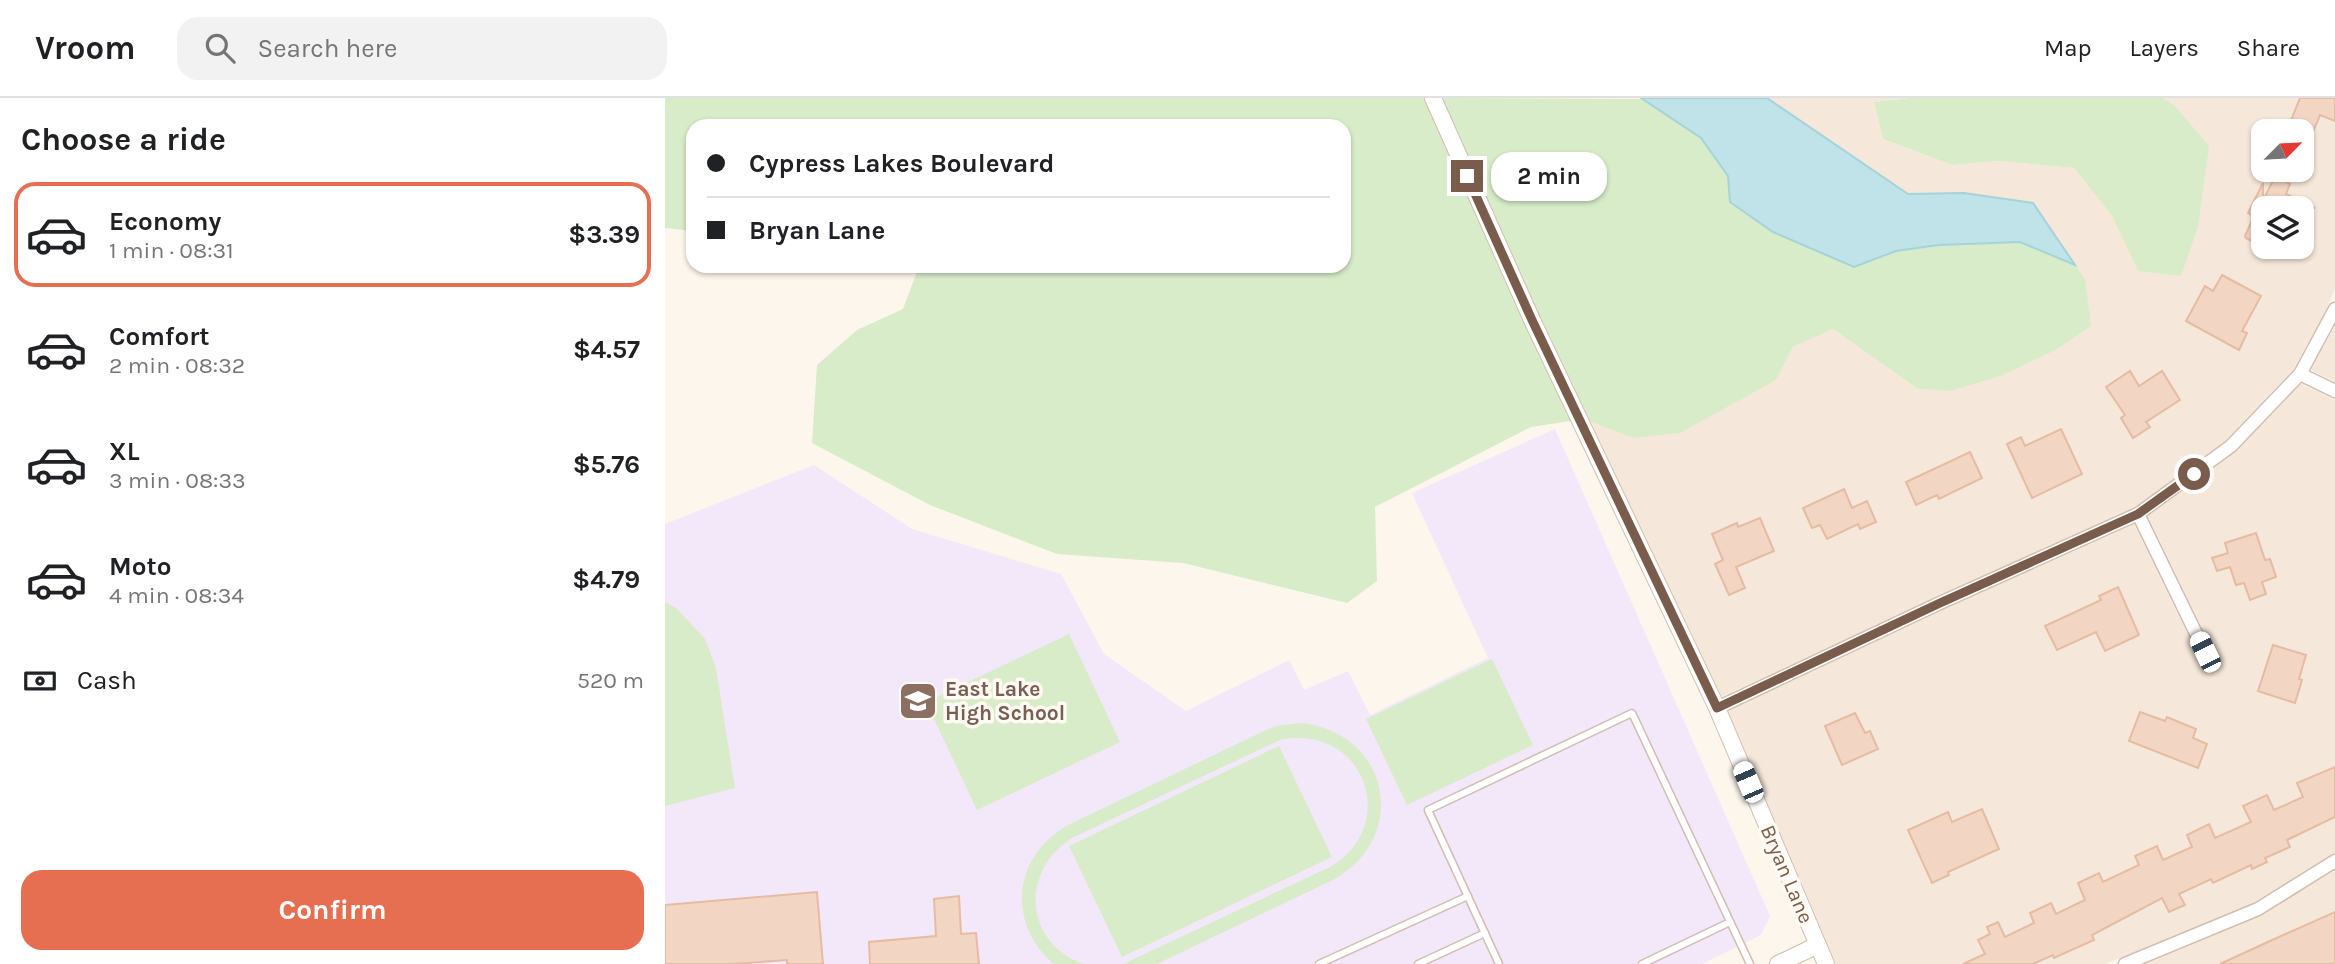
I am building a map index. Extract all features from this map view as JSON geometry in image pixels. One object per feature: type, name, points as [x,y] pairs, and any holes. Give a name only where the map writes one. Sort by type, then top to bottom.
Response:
[{"type":"street","name":"Bryan Lane","points":[[1433,98],[1532,320],[1717,708],[1826,964]]},
{"type":"street","points":[[1717,708],[2138,514],[2231,446],[2300,374],[2335,309]]},
{"type":"street","points":[[2300,374],[2335,391]]},
{"type":"street","points":[[2138,514],[2205,652]]},
{"type":"street","points":[[2125,964],[2257,909],[2335,861]]},
{"type":"street","points":[[1778,964],[1818,945]]},
{"type":"lane","points":[[1499,964],[1428,810],[1632,713],[1750,964]]},
{"type":"lane","points":[[1319,964],[1468,896]]},
{"type":"lane","points":[[1642,964],[1730,922]]},
{"type":"lane","points":[[1417,964],[1485,933]]},
{"type":"shaded area","points":[[1767,98],[1910,98],[1874,102],[1883,139],[1952,165],[1998,161],[2074,168],[2112,216],[2138,271],[2174,105],[2163,98],[2335,98],[2335,288],[2293,370],[2225,441],[2134,508],[1721,697],[1589,421],[1633,438],[1776,380],[1793,347],[1833,329],[1918,389],[1951,391],[2001,376],[2054,351],[2033,203],[1908,194]]},
{"type":"shaded area","points":[[2335,326],[2335,382],[2311,370]]},
{"type":"shaded area","points":[[2301,384],[2335,400],[2335,853],[2254,903],[2105,964],[1835,964],[1727,711],[2134,524],[2201,662],[2215,655],[2148,516],[2235,452]]},
{"type":"shaded area","name":"East Lake High School","points":[[1555,429],[1770,916],[1761,935],[1702,964],[665,964],[665,524],[814,465],[912,529],[1061,574],[1104,654],[1186,711],[1289,660],[1304,690],[1348,671],[1370,715],[1488,658],[1412,493]]},
{"type":"shaded area","points":[[2335,870],[2335,964],[2145,964],[2260,916]]},
{"type":"green space","points":[[665,98],[1424,98],[1524,324],[1571,421],[1531,427],[1375,507],[1377,581],[1347,603],[1183,563],[1057,554],[930,505],[812,443],[817,365],[857,330],[903,309],[916,273],[1351,273],[1351,119],[686,119],[686,230],[665,228]]},
{"type":"green space","points":[[1442,98],[1645,99],[1701,138],[1728,176],[1730,202],[1854,267],[1896,251],[1938,245],[2021,242],[2075,265],[2085,279],[2091,326],[2054,351],[2001,376],[1951,391],[1918,389],[1833,329],[1793,347],[1776,380],[1680,433],[1633,438],[1589,421]]},
{"type":"green space","points":[[1910,98],[2163,98],[2174,105],[2209,146],[2198,227],[2181,276],[2138,271],[2112,216],[2074,168],[1998,161],[1952,165],[1883,139],[1874,102]]},
{"type":"green space","points":[[665,602],[676,608],[705,639],[716,668],[735,788],[665,806]]},
{"type":"green space","points":[[1069,634],[1120,742],[977,810],[926,702]]},
{"type":"green space","points":[[1492,659],[1533,745],[1407,805],[1366,719]]},
{"type":"green space","points":[[1302,723],[1331,731],[1354,745],[1370,765],[1379,788],[1381,813],[1374,837],[1359,860],[1335,879],[1157,964],[1123,964],[1330,867],[1352,848],[1364,827],[1368,803],[1363,781],[1351,761],[1333,747],[1309,739],[1280,740],[1074,837],[1056,851],[1044,867],[1037,886],[1036,905],[1040,923],[1049,940],[1064,954],[1084,964],[1054,964],[1039,948],[1028,929],[1022,891],[1036,854],[1050,838],[1068,825],[1264,731],[1276,726]]},
{"type":"green space","points":[[1279,746],[1332,857],[1122,957],[1069,846]]},
{"type":"water","points":[[1641,98],[1767,98],[1908,194],[1964,193],[2033,203],[2075,265],[2020,242],[1938,245],[1896,251],[1854,267],[1773,232],[1730,202],[1728,176],[1701,138]]},
{"type":"building","points":[[2300,98],[2335,98],[2335,121],[2320,115],[2314,130],[2314,119],[2292,119]]},
{"type":"building","points":[[2272,182],[2290,184],[2286,194],[2290,196],[2265,196]]},
{"type":"building","points":[[2263,183],[2263,196],[2256,196]]},
{"type":"building","points":[[2251,223],[2251,241],[2245,236]]},
{"type":"building","points":[[2222,275],[2261,296],[2242,331],[2247,333],[2239,350],[2186,321],[2205,286],[2213,291]]},
{"type":"building","points":[[2130,371],[2139,386],[2162,371],[2180,400],[2146,422],[2150,427],[2133,438],[2121,418],[2125,415],[2106,387]]},
{"type":"building","points":[[2061,429],[2082,474],[2032,498],[2007,444],[2021,437],[2025,446]]},
{"type":"building","points":[[1970,452],[1982,478],[1939,499],[1937,495],[1916,505],[1906,482]]},
{"type":"building","points":[[1844,489],[1852,508],[1867,501],[1876,522],[1860,529],[1858,524],[1827,539],[1820,525],[1812,528],[1803,508]]},
{"type":"building","points":[[1760,518],[1774,551],[1736,567],[1745,588],[1729,595],[1715,564],[1723,560],[1712,534],[1737,523],[1738,527]]},
{"type":"building","points":[[2256,533],[2265,560],[2270,559],[2276,577],[2262,582],[2266,594],[2250,600],[2244,583],[2236,585],[2230,567],[2217,571],[2212,558],[2228,553],[2225,543]]},
{"type":"building","points":[[2118,587],[2139,635],[2105,651],[2096,632],[2057,650],[2045,626],[2101,600],[2099,596]]},
{"type":"building","points":[[2273,645],[2306,655],[2295,703],[2258,691]]},
{"type":"building","points":[[2140,712],[2165,721],[2167,717],[2196,729],[2193,738],[2207,744],[2198,768],[2129,741]]},
{"type":"building","points":[[1855,713],[1865,733],[1870,731],[1878,749],[1842,765],[1825,726]]},
{"type":"building","points":[[2335,767],[2335,817],[2287,840],[2290,847],[2265,858],[2267,862],[2252,869],[2251,865],[2213,883],[2211,879],[2179,894],[2185,905],[2169,912],[2162,898],[2092,935],[2094,940],[2054,958],[2053,955],[2033,964],[1963,964],[1985,954],[1978,940],[1990,934],[1987,927],[1998,922],[2005,937],[2034,923],[2030,913],[2051,903],[2056,914],[2085,900],[2078,883],[2099,873],[2103,882],[2139,865],[2135,856],[2157,846],[2163,860],[2192,847],[2187,835],[2209,824],[2215,838],[2251,822],[2243,806],[2267,795],[2274,810],[2303,797],[2297,783]]},
{"type":"building","points":[[1982,809],[1999,849],[1948,872],[1949,875],[1932,883],[1908,830],[1948,812],[1952,822]]},
{"type":"building","points":[[817,892],[823,964],[787,964],[787,960],[733,964],[665,964],[665,905]]},
{"type":"building","points":[[959,896],[961,934],[976,933],[979,964],[870,964],[869,942],[936,936],[934,899]]},
{"type":"building","points":[[2335,912],[2335,964],[2220,964],[2270,941]]},
{"type":"place","name":"East Lake High School","points":[[918,701]]},
{"type":"route","points":[[1467,176],[1532,320],[1717,708],[2138,514],[2194,474]]}]
